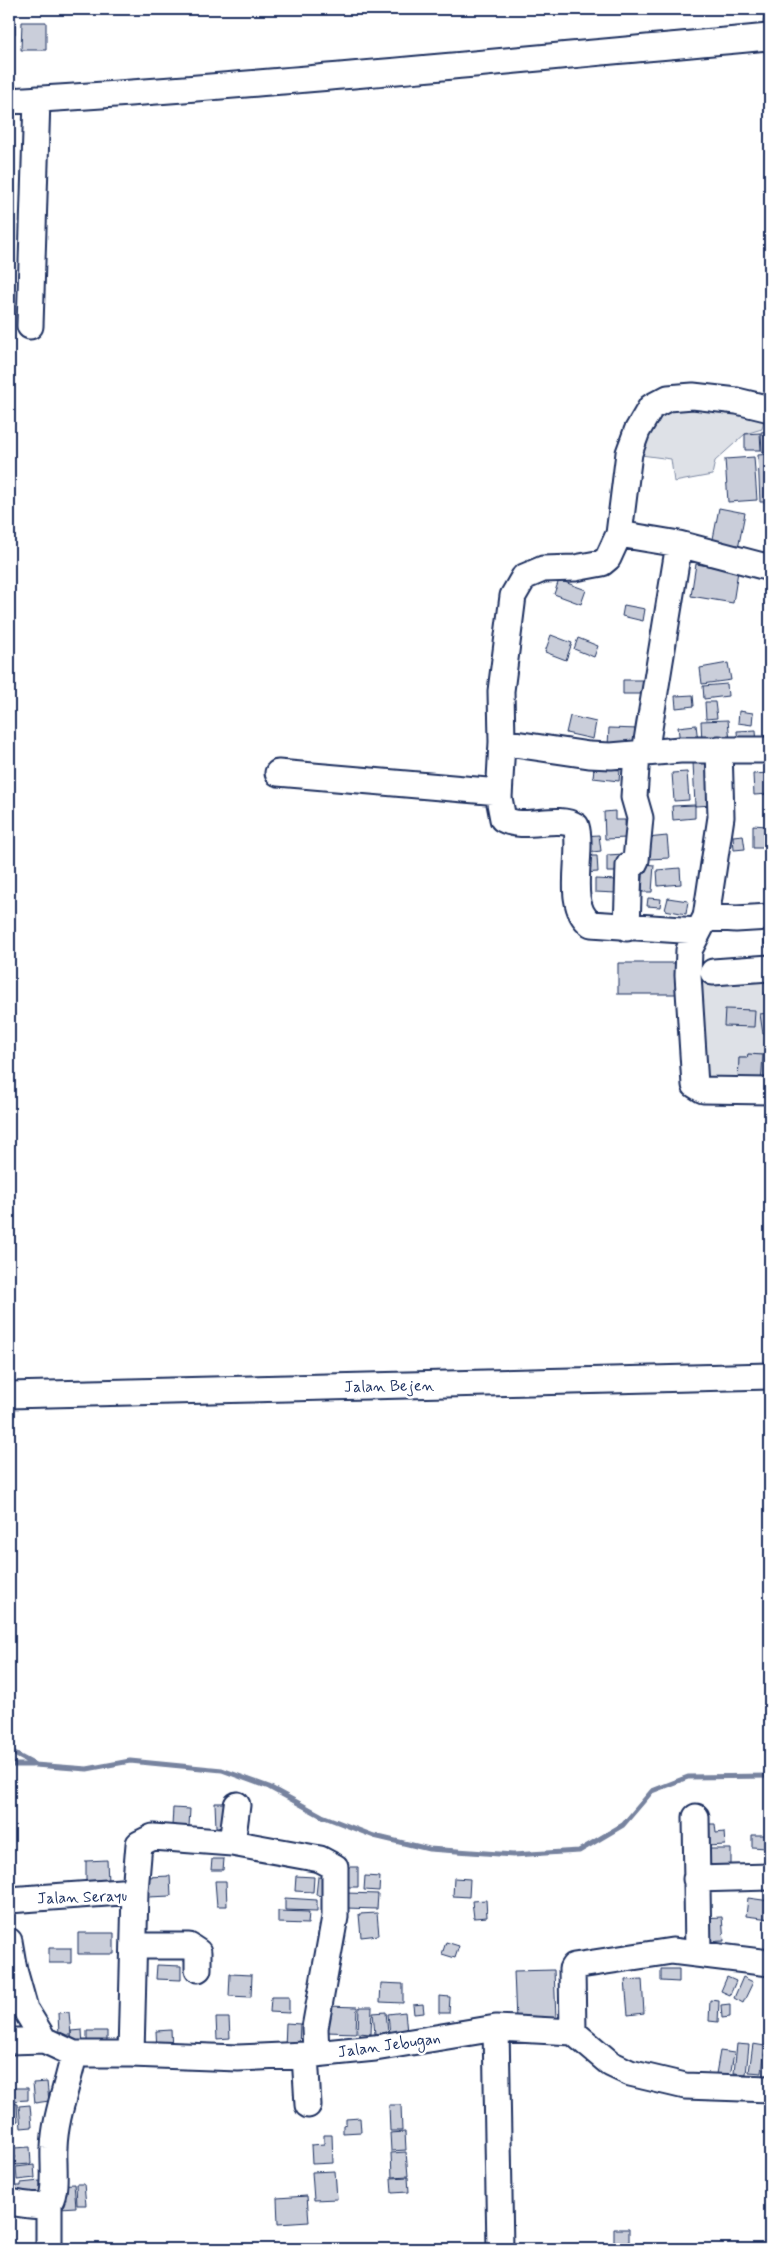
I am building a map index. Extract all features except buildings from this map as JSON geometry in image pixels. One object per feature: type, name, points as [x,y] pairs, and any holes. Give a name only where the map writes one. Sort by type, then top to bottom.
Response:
[{"type":"street","points":[[9,101],[337,76],[770,37]]},
{"type":"street","points":[[30,326],[37,99]]},
{"type":"street","points":[[770,409],[737,400],[693,396],[668,398],[651,407],[637,431],[629,452],[618,534],[608,558],[602,563],[575,568],[543,569],[524,577],[513,596],[501,691],[502,742],[499,792],[500,812],[503,819],[511,823],[562,822],[576,826],[577,896],[580,912],[591,924],[627,928],[702,924],[770,917]]},
{"type":"street","points":[[618,534],[679,544],[770,568]]},
{"type":"street","points":[[627,928],[629,865],[634,864],[636,860],[640,818],[634,797],[679,544]]},
{"type":"street","points":[[502,742],[589,755],[718,749],[770,750]]},
{"type":"street","points":[[718,749],[721,817],[702,924],[689,950],[688,975],[695,1085],[703,1090],[770,1091]]},
{"type":"street","points":[[278,773],[499,792]]},
{"type":"street","points":[[713,972],[770,968]]},
{"type":"street","name":"Jalan Bejen","points":[[9,1395],[770,1376]]},
{"type":"street","points":[[232,1842],[237,1805]]},
{"type":"street","points":[[696,1817],[698,1953]]},
{"type":"street","points":[[131,2054],[135,1903],[139,1844],[143,1840],[153,1837],[232,1842],[320,1858],[335,1867],[335,1917],[310,2055],[308,2105]]},
{"type":"street","points":[[696,1879],[770,1877]]},
{"type":"street","name":"Jalan Serayu","points":[[9,1900],[135,1903]]},
{"type":"street","points":[[9,1941],[14,1970],[25,2009],[44,2040]]},
{"type":"street","points":[[135,1946],[189,1946],[198,1952],[198,1969]]},
{"type":"street","points":[[770,1963],[672,1950],[574,1966],[572,1969],[573,2032],[610,2064],[630,2073],[685,2086],[770,2089]]},
{"type":"street","points":[[496,2028],[500,2249]]},
{"type":"street","name":"Jalan Jebugan","points":[[74,2054],[238,2058],[310,2055],[376,2048],[496,2028],[573,2032]]},
{"type":"street","points":[[9,2041],[44,2040],[74,2054],[55,2136],[53,2187],[49,2201],[48,2249]]},
{"type":"street","points":[[9,2202],[38,2205],[49,2201]]},
{"type":"shaded area","points":[[671,405],[716,407],[764,420],[762,429],[745,434],[715,461],[712,475],[674,482],[671,459],[641,455],[655,412]]},
{"type":"shaded area","points":[[770,978],[770,992],[765,993],[768,1013],[763,1034],[770,1033],[770,1085],[761,1086],[763,1055],[748,1054],[747,1058],[739,1058],[738,1084],[699,1086],[692,983]]},
{"type":"waterway","points":[[9,1751],[35,1765],[87,1769],[130,1761],[222,1770],[269,1787],[322,1816],[374,1836],[429,1849],[513,1855],[579,1851],[623,1825],[652,1791],[688,1777],[770,1776]]},
{"type":"waterway","points":[[9,1765],[32,1765]]}]
